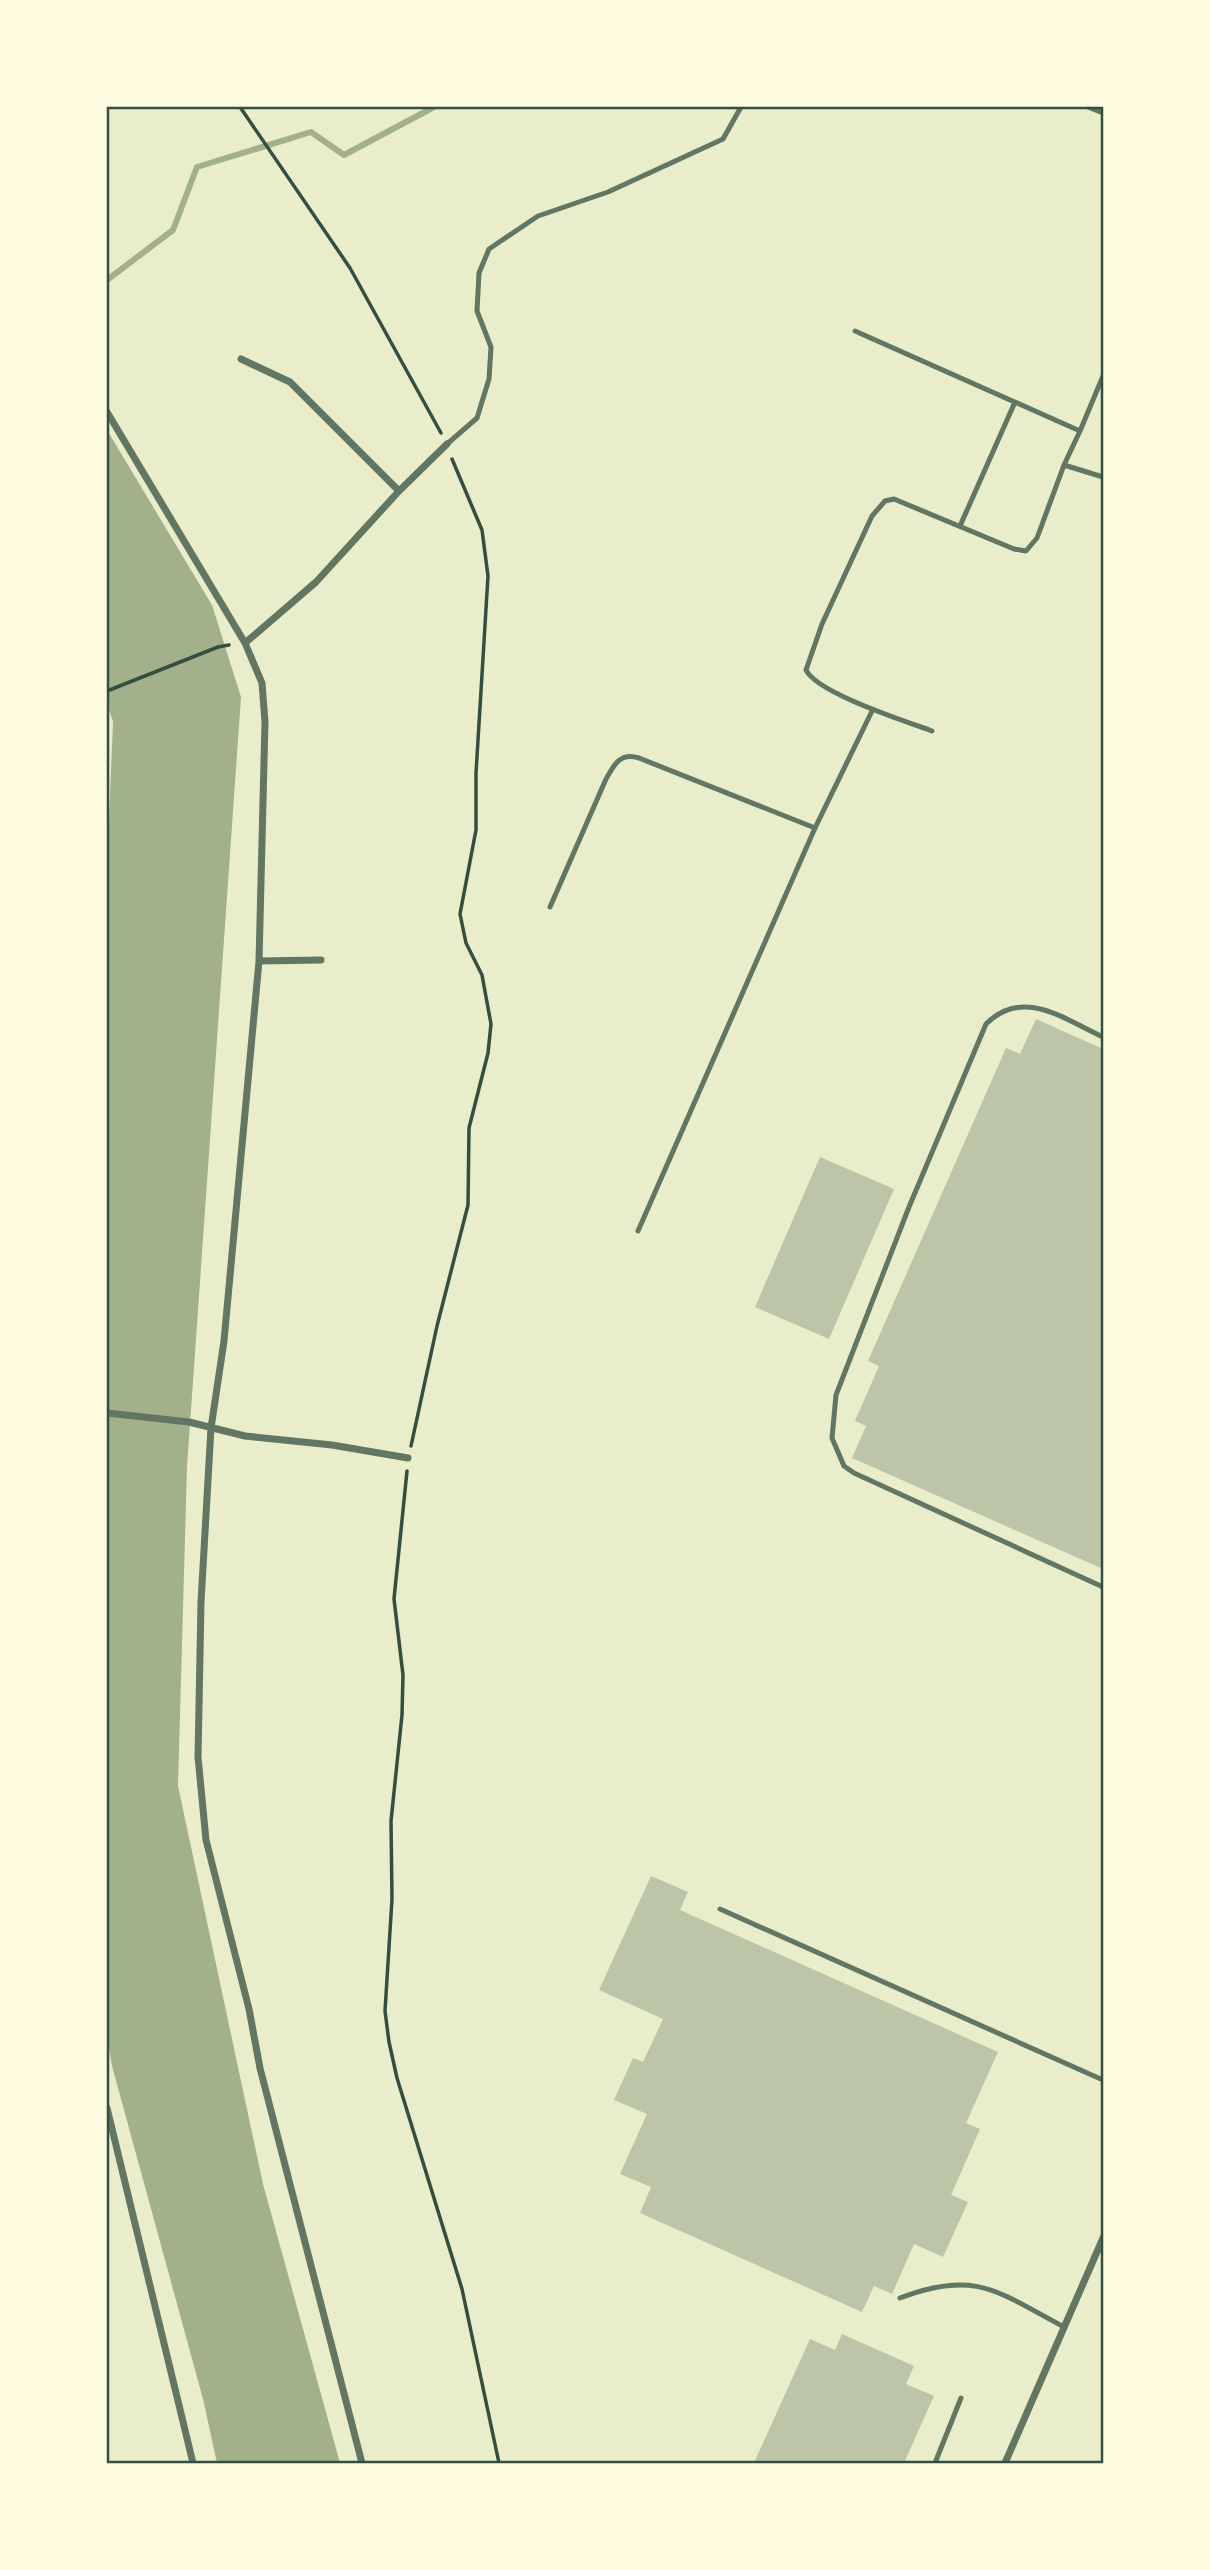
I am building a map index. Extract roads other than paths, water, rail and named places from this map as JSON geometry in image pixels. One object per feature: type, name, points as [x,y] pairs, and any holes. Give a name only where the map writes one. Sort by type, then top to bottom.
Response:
[{"type":"street","points":[[241,359],[290,382],[399,491]]},
{"type":"street","points":[[107,412],[246,643],[262,683],[265,722],[259,961],[224,1341],[212,1429],[201,1602],[198,1756],[206,1840],[249,2009],[260,2068],[362,2463]]},
{"type":"street","points":[[246,643],[316,582],[399,491],[447,444]]},
{"type":"street","points":[[259,961],[321,960]]},
{"type":"street","points":[[107,1413],[189,1422],[246,1436],[332,1445],[408,1458]]},
{"type":"street","points":[[107,2108],[193,2463]]},
{"type":"street","points":[[1005,2463],[1103,2238]]},
{"type":"lane","points":[[447,444],[477,418],[489,379],[491,347],[477,311],[479,273],[489,249],[538,216],[608,192],[723,139],[741,107]]},
{"type":"lane","points":[[1088,107],[1103,113]]},
{"type":"lane","points":[[855,331],[1080,431]]},
{"type":"lane","points":[[932,731],[829,689],[806,670],[822,625],[872,516],[885,501],[894,499],[1014,549],[1026,551],[1037,538],[1064,465],[1103,376]]},
{"type":"lane","points":[[960,526],[1015,402]]},
{"type":"lane","points":[[1064,465],[1103,477]]},
{"type":"lane","points":[[638,1231],[815,828],[873,709]]},
{"type":"lane","points":[[550,907],[606,779],[616,762],[626,756],[639,758],[815,828]]},
{"type":"lane","points":[[1103,1037],[1027,1005],[1007,1009],[986,1024],[972,1052],[836,1395],[832,1438],[844,1466],[854,1474],[1103,1587]]},
{"type":"lane","points":[[720,1909],[1103,2080]]},
{"type":"lane","points":[[900,2298],[955,2283],[979,2285],[1002,2294],[1063,2327]]},
{"type":"lane","points":[[935,2463],[961,2398]]},
{"type":"waterway","points":[[107,280],[173,230],[197,167],[311,132],[344,155],[434,107]]}]
